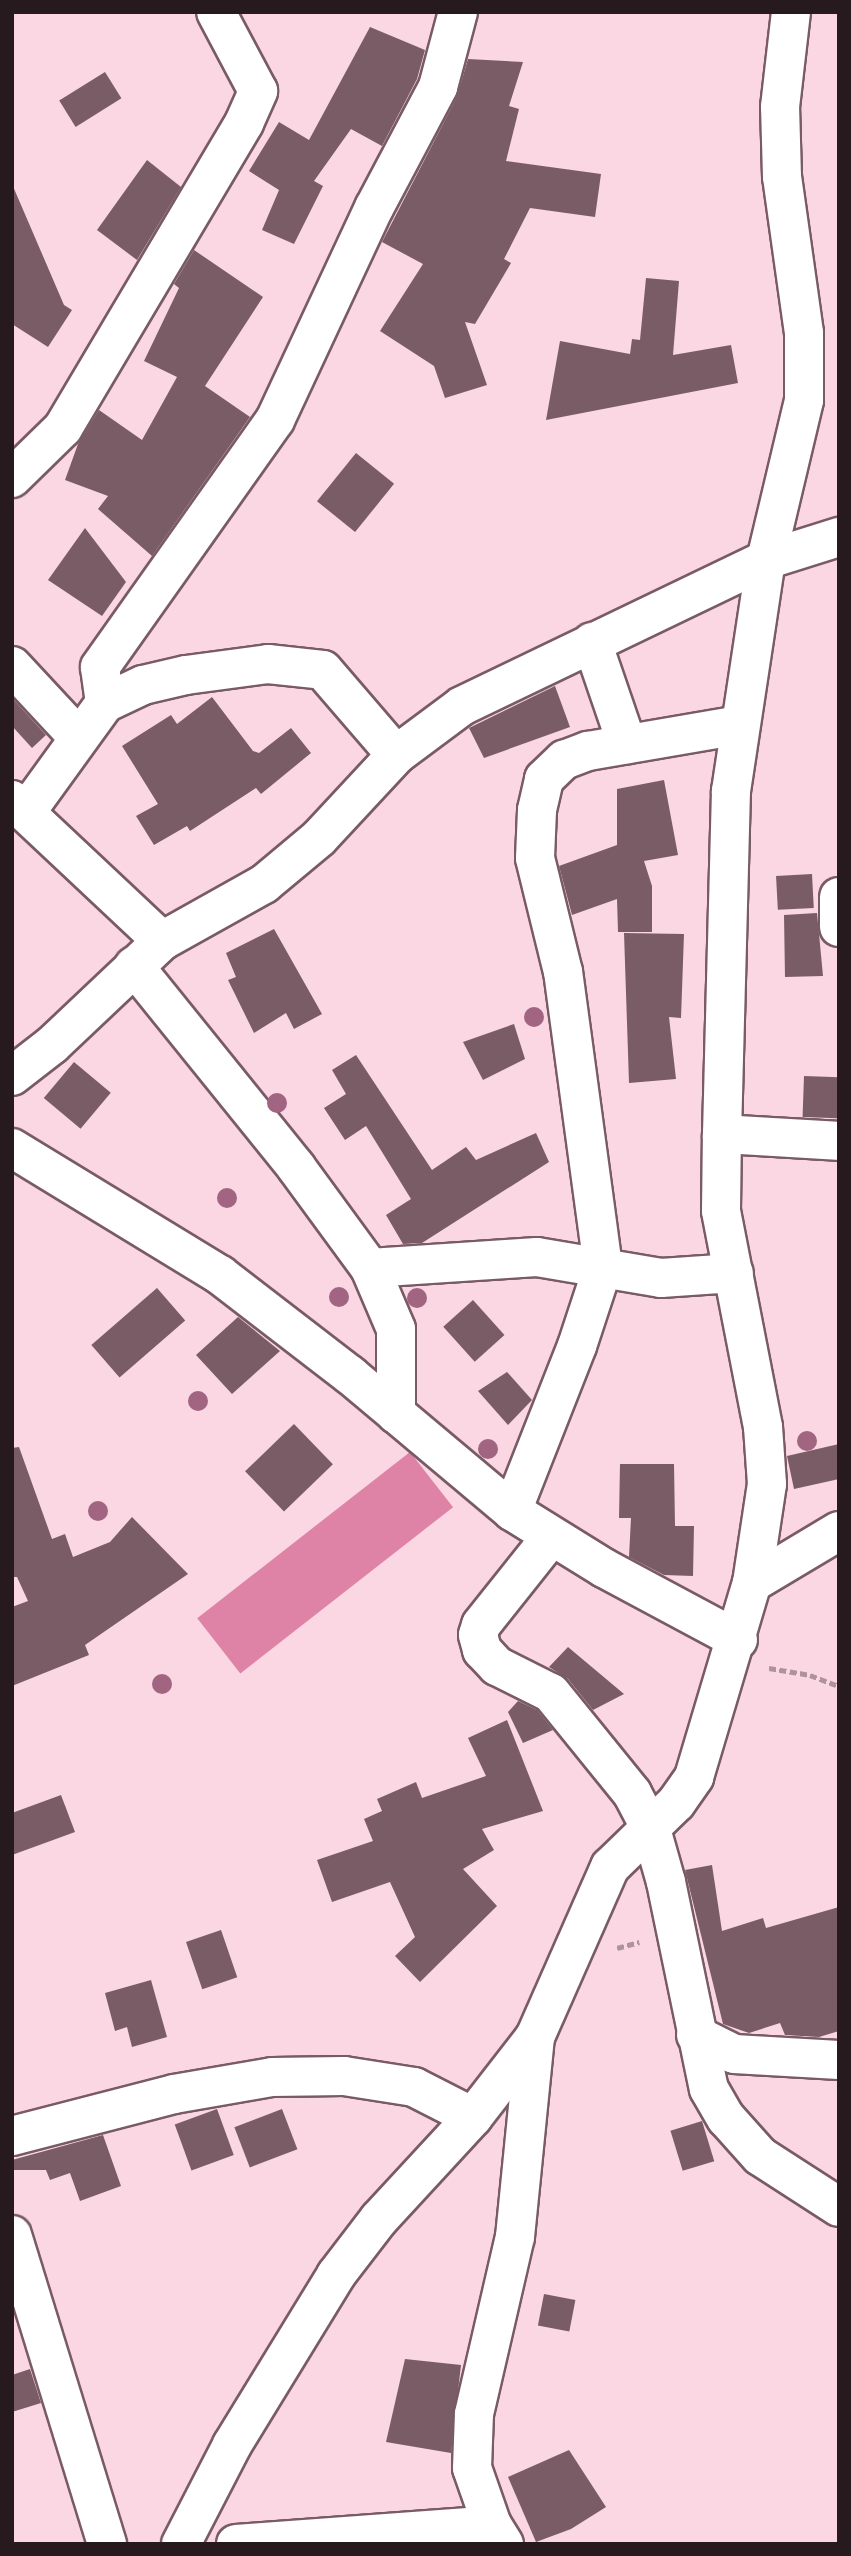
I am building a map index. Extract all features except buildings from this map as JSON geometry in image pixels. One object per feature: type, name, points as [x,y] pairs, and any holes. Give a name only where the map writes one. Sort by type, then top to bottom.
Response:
[{"type":"street","points":[[12,478],[63,428],[244,123],[258,90],[216,12]]},
{"type":"street","points":[[105,703],[100,667],[275,420],[374,208],[438,87],[458,12]]},
{"type":"street","points":[[181,2544],[232,2445],[336,2275],[379,2219],[473,2117],[535,2038],[610,1867],[619,1853],[651,1829],[694,1777],[734,1652],[752,1583],[767,1484],[761,1415],[721,1211],[722,1134],[732,791],[766,560],[804,400],[806,366],[782,177],[780,107],[791,12]]},
{"type":"street","points":[[12,1076],[162,941],[264,884],[319,838],[396,755],[462,706],[766,560],[839,537]]},
{"type":"street","points":[[592,642],[627,744]]},
{"type":"street","points":[[162,941],[19,806],[105,703],[143,685],[186,675],[296,664],[323,670],[396,755]]},
{"type":"street","points":[[12,666],[78,737]]},
{"type":"street","points":[[512,1511],[577,1346],[603,1267],[563,972],[535,858],[537,810],[544,779],[564,760],[627,744],[740,725]]},
{"type":"street","points":[[839,897],[839,927]]},
{"type":"street","points":[[134,966],[296,1167],[370,1268],[396,1329],[396,1414]]},
{"type":"street","points":[[722,1134],[839,1140]]},
{"type":"street","points":[[12,1148],[220,1275],[396,1414],[512,1511],[734,1652]]},
{"type":"street","points":[[370,1268],[537,1258],[661,1278],[734,1273]]},
{"type":"street","points":[[752,1583],[839,1531]]},
{"type":"street","points":[[551,1537],[481,1625],[480,1643],[497,1666],[551,1693],[632,1793],[651,1829],[709,2088],[726,2119],[778,2171],[839,2207]]},
{"type":"street","points":[[696,2035],[734,2054],[839,2060]]},
{"type":"street","points":[[236,2544],[498,2535],[472,2468],[474,2414],[515,2236],[535,2038]]},
{"type":"street","points":[[12,2136],[174,2094],[272,2077],[344,2077],[414,2087],[473,2117]]},
{"type":"street","points":[[12,2235],[107,2544]]},
{"type":"path","points":[[734,1652],[839,1686]]},
{"type":"shaded area","points":[[410,1452],[453,1507],[240,1673],[197,1618]]}]
